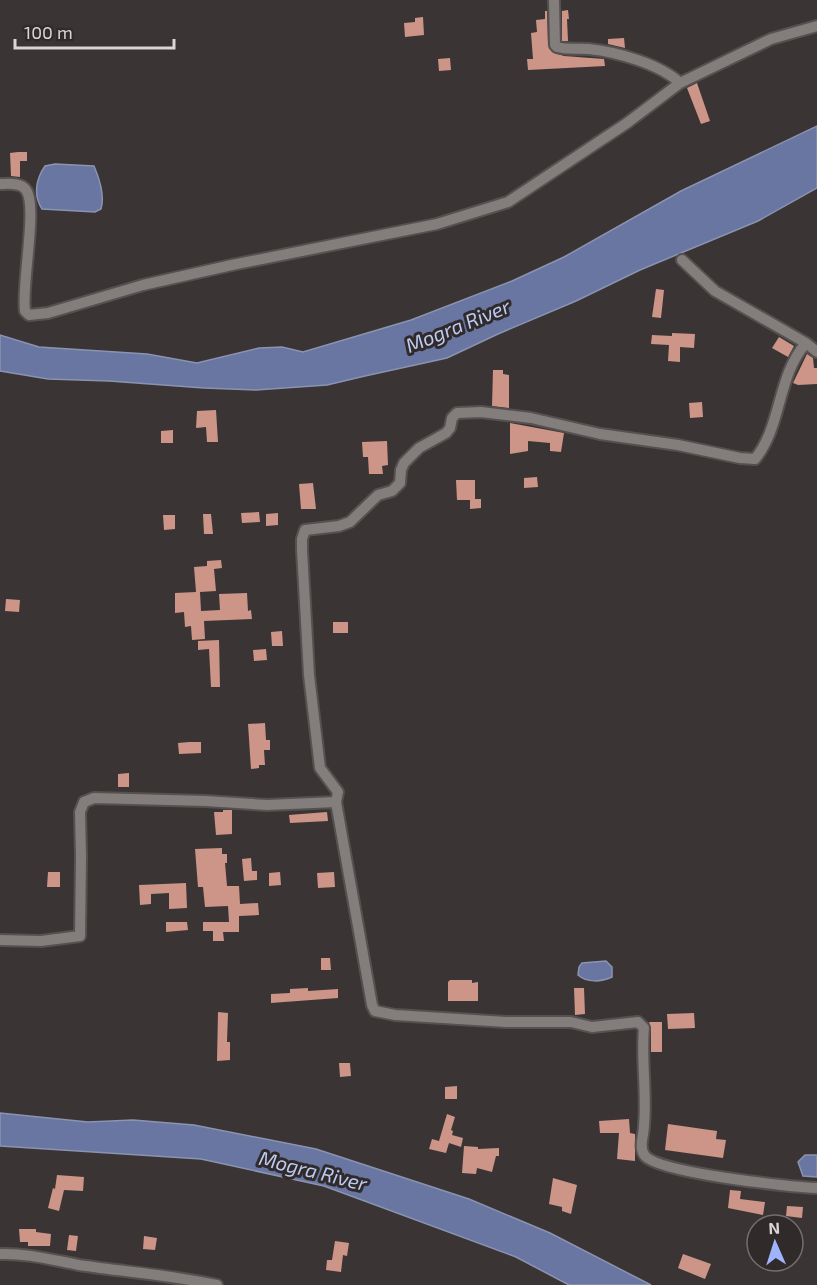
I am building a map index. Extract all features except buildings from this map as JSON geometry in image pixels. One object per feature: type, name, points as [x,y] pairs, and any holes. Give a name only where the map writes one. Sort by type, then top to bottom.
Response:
[{"type":"street","points":[[554,0],[555,45],[557,47],[589,49],[627,57],[672,75],[680,83]]},
{"type":"street","points":[[0,184],[20,185],[28,193],[30,217],[25,311],[29,315],[48,313],[143,285],[437,224],[508,202],[627,123],[680,83],[771,39],[817,26]]},
{"type":"street","points":[[682,260],[715,291],[806,343],[817,352]]},
{"type":"street","points":[[806,343],[798,352],[788,373],[762,451],[755,459],[600,434],[531,418],[481,412],[457,413],[452,418],[450,428],[446,433],[419,448],[404,463],[400,483],[392,491],[378,495],[350,522],[339,526],[306,530],[302,538],[302,550],[309,675],[320,768],[338,792],[336,802],[375,1011],[395,1015],[506,1022],[571,1022],[592,1027],[638,1022],[644,1028],[644,1127],[641,1144],[644,1155],[653,1163],[680,1170],[817,1188]]},
{"type":"street","points":[[0,940],[41,941],[80,936],[80,812],[84,802],[94,798],[267,805],[336,802]]},
{"type":"street","points":[[0,1254],[37,1256],[80,1265],[182,1277],[217,1285]]},
{"type":"water","name":"Mogra River","points":[[817,126],[817,188],[758,221],[640,270],[447,358],[327,385],[256,390],[48,379],[0,371],[0,335],[39,347],[147,354],[197,363],[259,348],[282,347],[303,352],[411,320],[512,281],[564,257],[681,191]]},
{"type":"water","points":[[55,164],[94,166],[102,193],[101,209],[95,212],[42,209],[37,198],[39,176],[45,166]]},
{"type":"water","points":[[606,961],[612,967],[612,977],[594,981],[578,975],[582,963]]},
{"type":"water","name":"Mogra River","points":[[0,1113],[88,1122],[133,1120],[194,1125],[316,1149],[469,1199],[550,1233],[651,1285],[569,1285],[516,1257],[324,1186],[201,1159],[0,1146]]},
{"type":"water","points":[[805,1155],[817,1155],[817,1177],[803,1176],[798,1162]]}]
